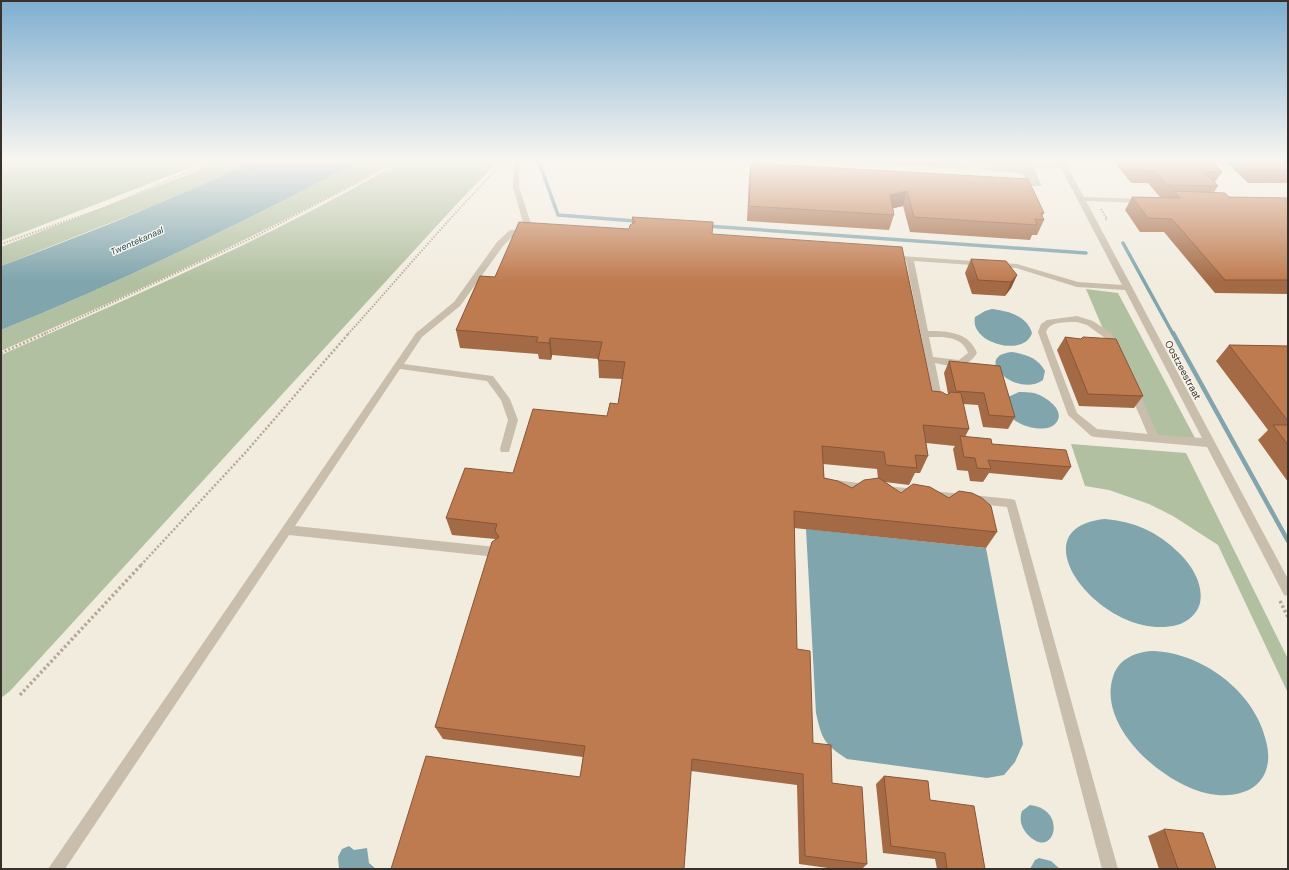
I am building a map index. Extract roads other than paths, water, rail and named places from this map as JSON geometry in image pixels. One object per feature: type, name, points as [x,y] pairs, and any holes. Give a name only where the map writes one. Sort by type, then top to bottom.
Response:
[{"type":"street","points":[[520,200],[530,233]]},
{"type":"street","name":"Oostzeestraat","points":[[1082,200],[1127,288],[1288,591]]},
{"type":"street","points":[[1102,200],[1149,201]]},
{"type":"street","points":[[56,869],[419,334],[457,304],[500,244],[513,232],[544,233]]},
{"type":"street","points":[[878,256],[1017,266],[1077,284],[1127,288]]},
{"type":"street","points":[[909,258],[939,407]]},
{"type":"street","points":[[1155,438],[1109,336],[1096,326],[1077,319],[1054,321],[1044,326],[1042,332],[1073,415],[1095,433],[1210,443]]},
{"type":"street","points":[[924,334],[957,337],[969,344],[973,353],[971,357],[963,362],[948,363],[929,359]]},
{"type":"street","points":[[398,366],[490,378],[505,399],[514,420],[504,449]]},
{"type":"street","points":[[830,484],[1011,503],[1110,869]]},
{"type":"street","points":[[286,530],[496,552]]},
{"type":"water","name":"Twentekanaal","points":[[166,200],[284,200],[139,271],[1,330],[1,266]]},
{"type":"water","points":[[992,309],[1005,311],[1022,318],[1030,327],[1032,333],[1027,341],[1019,345],[1009,346],[988,340],[980,334],[975,326],[975,317]]},
{"type":"water","points":[[1012,352],[1027,355],[1039,363],[1045,371],[1043,380],[1032,384],[1021,384],[1011,381],[1002,375],[997,368],[996,361],[1000,355]]},
{"type":"water","points":[[1019,392],[1039,395],[1054,405],[1059,414],[1055,424],[1051,427],[1045,428],[1030,427],[1017,422],[1012,418],[1008,409],[1008,397]]},
{"type":"water","points":[[1105,519],[1125,522],[1153,533],[1170,545],[1183,557],[1192,568],[1200,589],[1200,603],[1197,611],[1192,617],[1177,625],[1149,626],[1122,618],[1098,602],[1079,582],[1068,562],[1067,542],[1078,527]]},
{"type":"water","points":[[806,529],[986,548],[1023,744],[1015,762],[1004,775],[987,778],[847,759],[829,745],[822,735],[816,713]]},
{"type":"water","points":[[1150,651],[1169,653],[1188,658],[1206,666],[1223,677],[1238,691],[1250,706],[1260,723],[1268,752],[1267,767],[1263,777],[1256,785],[1241,793],[1229,795],[1218,795],[1199,791],[1179,783],[1160,770],[1142,754],[1126,736],[1116,717],[1111,697],[1113,677],[1118,666],[1127,658]]},
{"type":"water","points":[[1030,805],[1042,809],[1050,815],[1053,824],[1053,832],[1050,839],[1044,842],[1036,841],[1023,829],[1021,820],[1022,811]]},
{"type":"water","points":[[349,846],[354,850],[367,848],[369,863],[376,869],[339,869],[338,857],[342,849]]},
{"type":"water","points":[[1039,858],[1051,861],[1060,869],[1030,869],[1035,860]]},
{"type":"waterway","points":[[552,200],[558,215],[636,221]]},
{"type":"waterway","points":[[707,226],[1086,253]]},
{"type":"waterway","points":[[1123,243],[1173,334]]},
{"type":"waterway","points":[[1173,333],[1288,541]]}]
